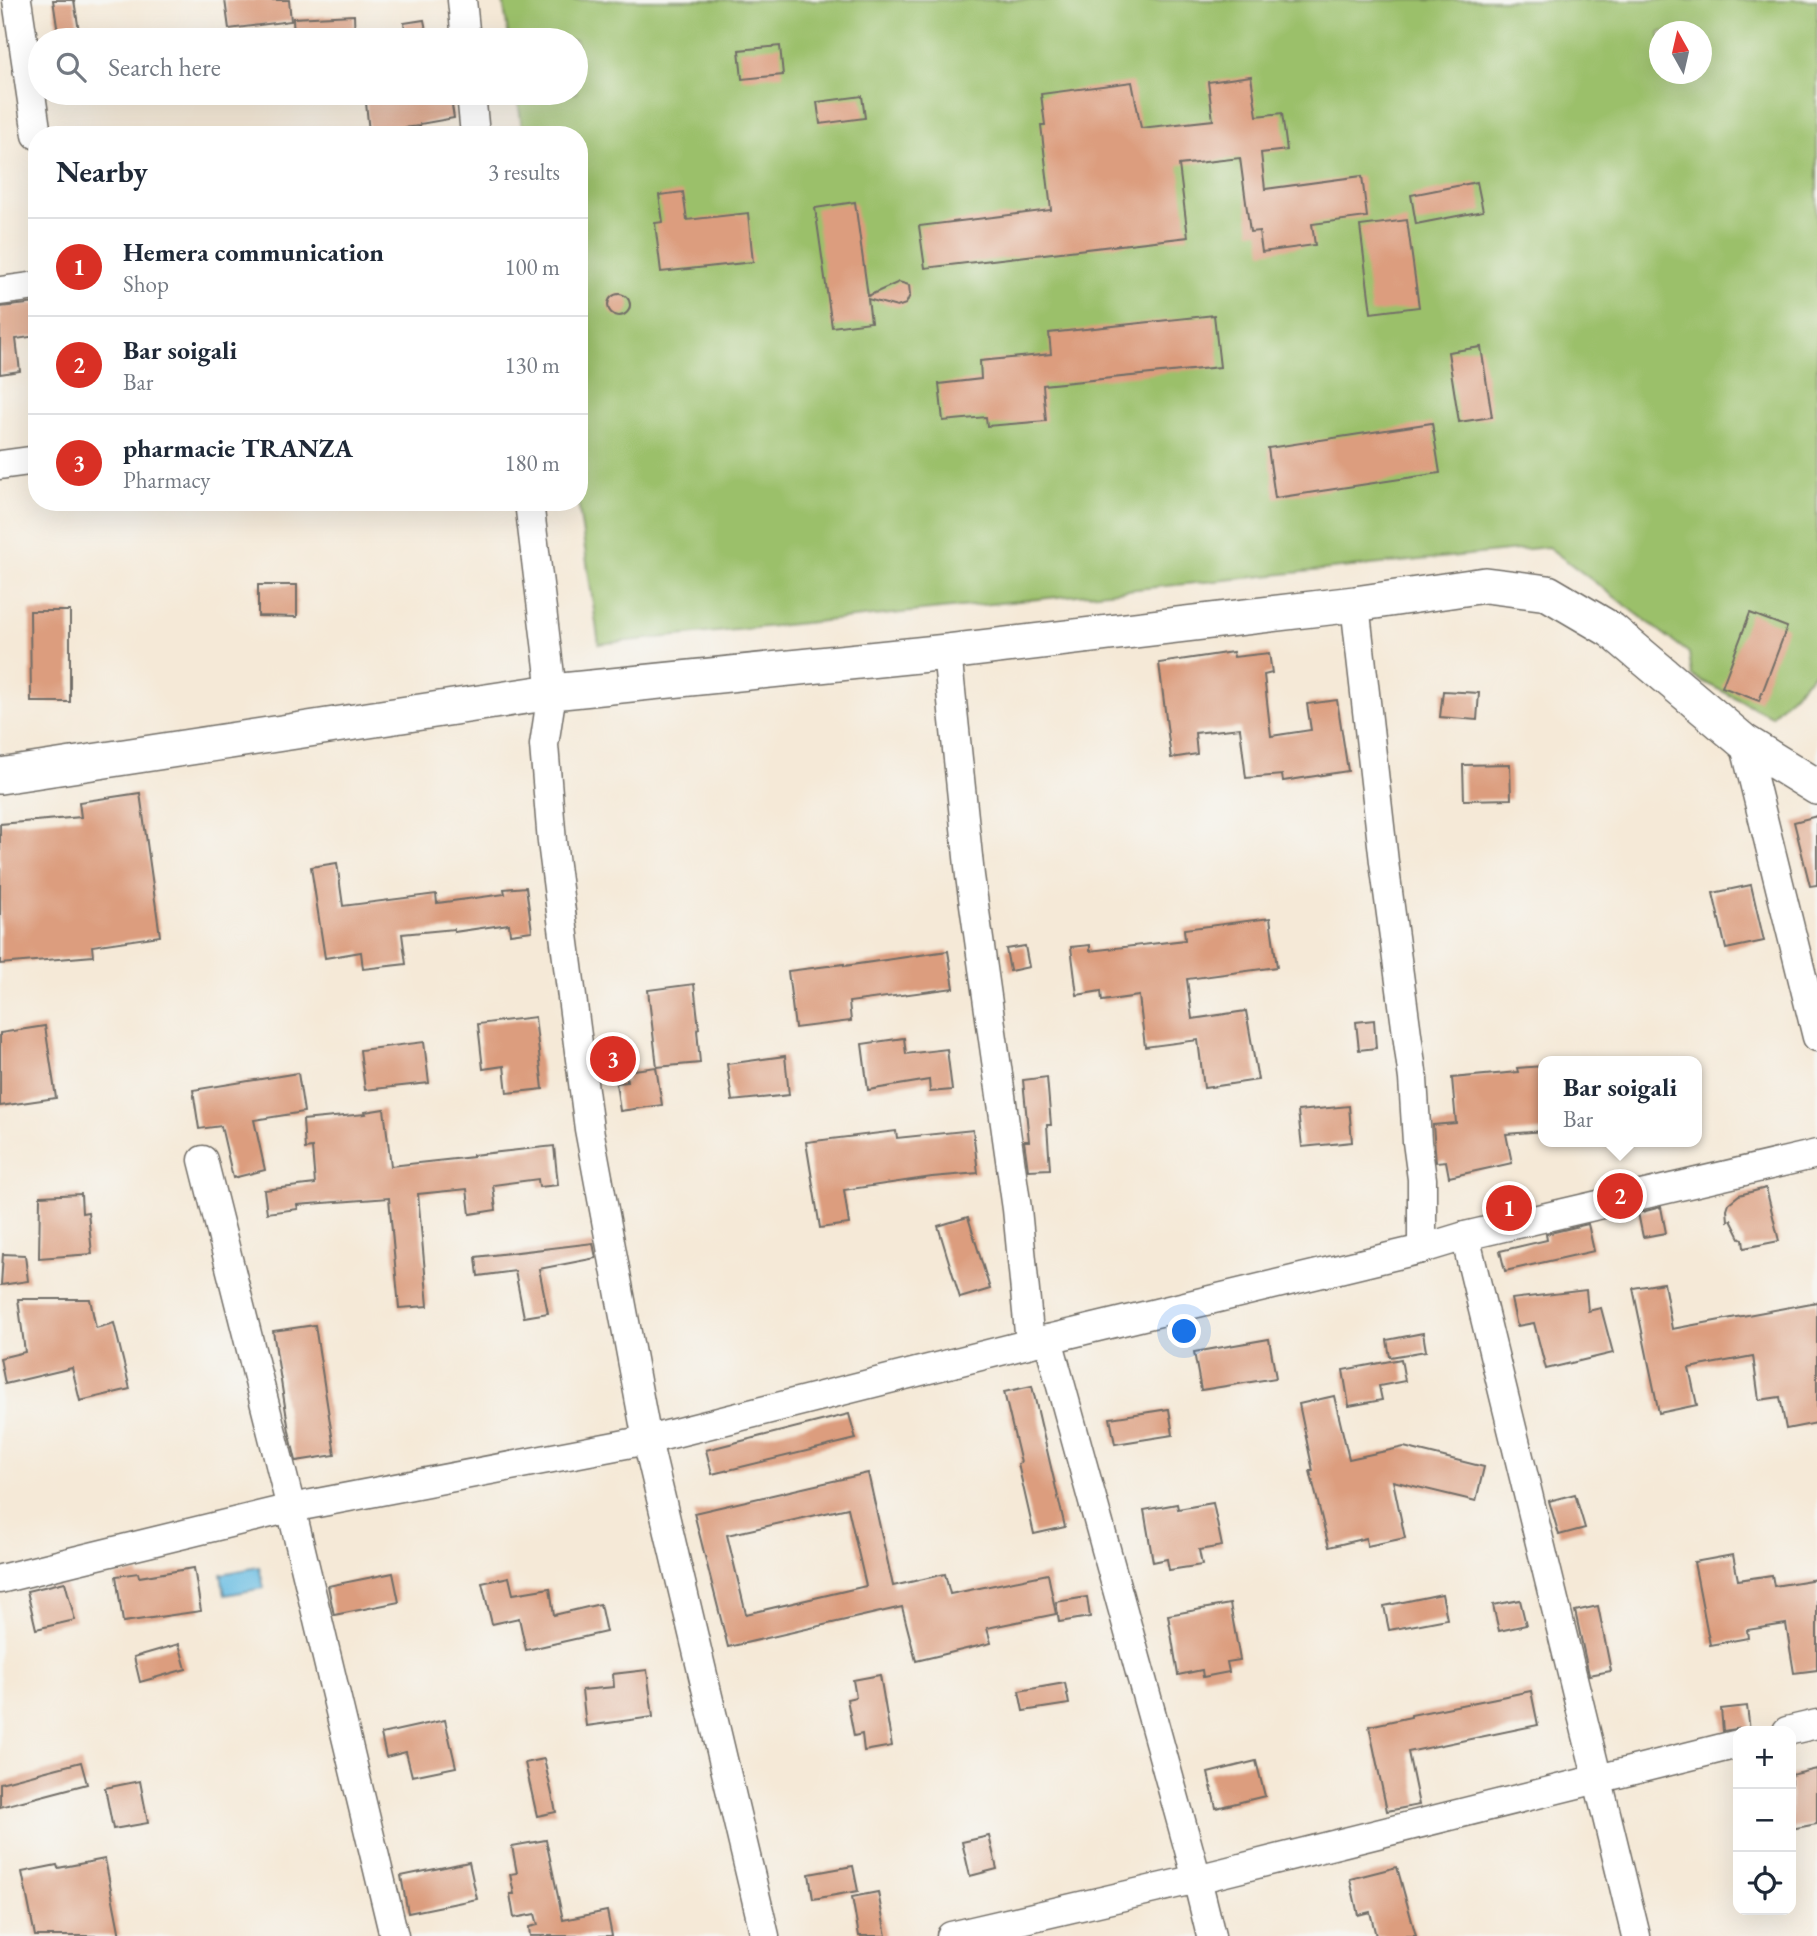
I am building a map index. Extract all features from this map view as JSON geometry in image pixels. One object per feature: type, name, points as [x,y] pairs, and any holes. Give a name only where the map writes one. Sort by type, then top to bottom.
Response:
[{"type":"street","points":[[17,0],[28,74]]},
{"type":"street","points":[[462,0],[465,28]]},
{"type":"street","points":[[33,105],[36,126]]},
{"type":"street","points":[[472,105],[474,126]]},
{"type":"street","points":[[0,290],[28,287]]},
{"type":"street","points":[[0,465],[28,461]]},
{"type":"street","points":[[530,511],[552,692],[544,745],[552,842],[589,1129],[647,1440],[765,1936]]},
{"type":"street","points":[[0,776],[552,692],[947,652],[1355,604],[1485,585],[1548,593],[1611,630],[1744,742],[1817,787]]},
{"type":"street","points":[[1355,604],[1384,862],[1413,1079],[1422,1179],[1422,1249]]},
{"type":"street","points":[[947,652],[970,876],[1017,1209],[1039,1341],[1197,1879],[1211,1936]]},
{"type":"street","points":[[1744,742],[1817,1037]]},
{"type":"street","points":[[0,1579],[291,1508],[647,1440],[1039,1341],[1422,1249],[1465,1236],[1817,1154]]},
{"type":"street","points":[[203,1160],[291,1508],[394,1936]]},
{"type":"street","points":[[1465,1236],[1636,1936]]},
{"type":"street","points":[[1796,1729],[1817,1724]]},
{"type":"street","points":[[951,1936],[1197,1879],[1733,1745]]},
{"type":"green space","points":[[503,0],[1817,0],[1817,670],[1771,716],[1692,676],[1689,653],[1548,547],[599,644],[579,511],[588,511],[588,126],[522,126],[519,105],[588,105],[588,28],[507,28]]},
{"type":"water","points":[[259,1567],[264,1588],[225,1595],[221,1574]]},
{"type":"building","points":[[53,0],[74,0],[79,28],[57,28]]},
{"type":"building","points":[[225,0],[289,0],[291,21],[229,28]]},
{"type":"building","points":[[354,15],[355,28],[293,28],[293,18]]},
{"type":"building","points":[[424,20],[426,28],[405,28],[404,23]]},
{"type":"building","points":[[780,46],[783,75],[742,79],[739,50]]},
{"type":"building","points":[[1251,76],[1257,116],[1282,113],[1287,150],[1261,153],[1265,189],[1362,176],[1367,217],[1312,224],[1315,245],[1262,252],[1259,231],[1250,232],[1240,158],[1179,165],[1188,237],[925,268],[919,226],[1051,210],[1041,125],[1045,125],[1041,94],[1132,82],[1141,128],[1213,120],[1208,82]]},
{"type":"building","points":[[862,96],[865,118],[820,124],[817,102]]},
{"type":"building","points":[[366,105],[452,105],[454,118],[420,126],[368,126]]},
{"type":"building","points":[[1477,182],[1483,211],[1416,224],[1411,195]]},
{"type":"building","points":[[683,192],[687,220],[748,213],[753,262],[661,272],[655,223],[663,222],[659,195]]},
{"type":"building","points":[[855,202],[868,296],[899,282],[909,285],[910,295],[906,304],[897,307],[868,299],[871,322],[832,327],[815,208]]},
{"type":"building","points":[[1407,220],[1419,307],[1371,313],[1360,226]]},
{"type":"building","points":[[619,294],[627,297],[630,305],[627,313],[619,316],[611,313],[608,305],[611,297]]},
{"type":"building","points":[[28,304],[28,337],[16,339],[20,371],[0,374],[0,307]]},
{"type":"building","points":[[1214,315],[1220,367],[1043,385],[1046,421],[987,426],[986,417],[943,421],[939,384],[981,379],[980,361],[1051,354],[1049,333]]},
{"type":"building","points":[[1481,347],[1492,417],[1459,422],[1448,352]]},
{"type":"building","points":[[1432,423],[1440,473],[1275,498],[1268,448]]},
{"type":"building","points":[[258,585],[297,585],[297,617],[258,616]]},
{"type":"building","points":[[30,611],[70,611],[70,702],[31,702]]},
{"type":"building","points":[[1750,613],[1787,627],[1759,701],[1722,687]]},
{"type":"building","points":[[1233,652],[1234,657],[1269,653],[1272,673],[1264,675],[1271,736],[1311,730],[1307,704],[1337,700],[1348,771],[1283,781],[1282,775],[1246,778],[1240,728],[1195,733],[1197,754],[1171,758],[1159,663]]},
{"type":"building","points":[[1443,691],[1479,693],[1477,720],[1440,717]]},
{"type":"building","points":[[1510,764],[1511,799],[1464,800],[1463,765]]},
{"type":"building","points":[[140,793],[160,936],[92,946],[93,956],[0,964],[0,824],[81,817],[79,802]]},
{"type":"building","points":[[1817,816],[1817,885],[1810,886],[1794,822]]},
{"type":"building","points":[[337,863],[343,906],[436,894],[437,903],[505,894],[504,889],[526,887],[532,931],[510,934],[509,924],[454,932],[454,929],[402,934],[406,964],[363,969],[361,952],[325,958],[311,867]]},
{"type":"building","points":[[1751,885],[1764,941],[1726,949],[1713,893]]},
{"type":"building","points":[[1270,918],[1277,967],[1187,979],[1192,1019],[1246,1011],[1258,1080],[1204,1088],[1198,1040],[1145,1047],[1139,996],[1102,1001],[1101,991],[1077,995],[1071,947],[1090,945],[1090,951],[1185,940],[1184,929]]},
{"type":"building","points":[[1025,946],[1029,967],[1010,971],[1006,949]]},
{"type":"building","points":[[948,951],[954,988],[849,1002],[851,1021],[795,1028],[788,971]]},
{"type":"building","points":[[694,984],[700,1063],[657,1067],[648,990]]},
{"type":"building","points":[[535,1017],[543,1089],[507,1093],[504,1066],[483,1069],[478,1024]]},
{"type":"building","points":[[1374,1020],[1376,1048],[1359,1050],[1356,1022]]},
{"type":"building","points":[[45,1026],[56,1098],[0,1106],[0,1033]]},
{"type":"building","points":[[904,1038],[906,1054],[947,1049],[952,1090],[930,1092],[929,1080],[868,1090],[862,1044]]},
{"type":"building","points":[[424,1042],[429,1083],[365,1090],[360,1050]]},
{"type":"building","points":[[785,1056],[789,1095],[732,1101],[727,1064]]},
{"type":"building","points":[[1538,1066],[1538,1131],[1506,1134],[1512,1163],[1449,1177],[1446,1161],[1436,1162],[1433,1125],[1456,1123],[1452,1078],[1518,1072],[1517,1068]]},
{"type":"building","points":[[656,1067],[662,1105],[620,1111],[616,1083],[627,1082],[626,1071]]},
{"type":"building","points":[[298,1073],[304,1112],[254,1120],[265,1170],[233,1178],[221,1126],[199,1129],[193,1090]]},
{"type":"building","points":[[1047,1077],[1051,1125],[1047,1125],[1050,1169],[1028,1170],[1024,1141],[1029,1141],[1023,1080]]},
{"type":"building","points":[[1349,1106],[1352,1142],[1302,1147],[1298,1111]]},
{"type":"building","points":[[384,1109],[391,1166],[554,1146],[558,1185],[539,1187],[538,1179],[493,1185],[496,1210],[470,1214],[467,1189],[418,1194],[428,1306],[399,1308],[389,1198],[297,1205],[298,1209],[267,1213],[264,1190],[315,1184],[312,1148],[305,1149],[303,1120],[366,1114],[365,1112]]},
{"type":"building","points":[[973,1130],[978,1173],[844,1190],[849,1224],[820,1228],[806,1142],[896,1131],[897,1138]]},
{"type":"building","points":[[1766,1188],[1779,1241],[1744,1248],[1743,1239],[1731,1220],[1728,1221],[1729,1203],[1739,1195]]},
{"type":"building","points":[[81,1194],[82,1213],[88,1212],[92,1254],[39,1258],[40,1196]]},
{"type":"building","points":[[1661,1207],[1666,1233],[1643,1237],[1638,1213]]},
{"type":"building","points":[[968,1217],[990,1289],[960,1298],[938,1226]]},
{"type":"building","points":[[1588,1224],[1594,1251],[1505,1271],[1500,1251],[1547,1240],[1546,1234]]},
{"type":"building","points":[[593,1243],[596,1258],[539,1269],[548,1313],[524,1317],[515,1271],[478,1276],[476,1257]]},
{"type":"building","points":[[3,1254],[25,1255],[28,1281],[1,1285]]},
{"type":"building","points":[[1664,1283],[1672,1329],[1817,1302],[1817,1423],[1786,1429],[1780,1397],[1759,1400],[1753,1356],[1689,1368],[1697,1405],[1659,1413],[1633,1288]]},
{"type":"building","points":[[1586,1290],[1588,1311],[1601,1308],[1613,1353],[1546,1369],[1534,1323],[1517,1326],[1511,1299]]},
{"type":"building","points":[[18,1299],[90,1299],[96,1328],[114,1323],[130,1389],[80,1401],[72,1368],[5,1384],[0,1358],[25,1352]]},
{"type":"building","points":[[315,1325],[335,1455],[296,1461],[273,1331]]},
{"type":"building","points":[[1423,1333],[1426,1351],[1390,1357],[1387,1340]]},
{"type":"building","points":[[1269,1339],[1276,1378],[1201,1390],[1194,1352]]},
{"type":"building","points":[[1401,1359],[1405,1381],[1379,1386],[1382,1400],[1349,1406],[1343,1370]]},
{"type":"building","points":[[1032,1386],[1065,1527],[1034,1534],[1004,1392]]},
{"type":"building","points":[[1334,1396],[1349,1459],[1404,1447],[1484,1467],[1476,1501],[1393,1481],[1405,1538],[1367,1546],[1366,1538],[1329,1547],[1310,1471],[1313,1471],[1299,1404]]},
{"type":"building","points":[[1169,1409],[1173,1435],[1115,1444],[1110,1418]]},
{"type":"building","points":[[849,1414],[856,1439],[712,1474],[706,1450]]},
{"type":"building","points":[[868,1473],[893,1586],[945,1574],[950,1594],[1048,1574],[1056,1614],[987,1628],[991,1643],[916,1661],[902,1607],[728,1647],[694,1513]],"holes":[[[848,1508],[866,1586],[746,1614],[727,1535]]]},
{"type":"building","points":[[1575,1494],[1585,1528],[1559,1535],[1549,1501]]},
{"type":"building","points":[[1213,1503],[1222,1546],[1199,1550],[1202,1565],[1169,1570],[1167,1559],[1153,1562],[1144,1510],[1177,1504],[1178,1509]]},
{"type":"building","points":[[1733,1555],[1738,1580],[1772,1575],[1774,1586],[1817,1579],[1817,1670],[1794,1673],[1786,1624],[1747,1630],[1748,1638],[1710,1645],[1694,1562]]},
{"type":"building","points":[[194,1568],[201,1611],[123,1622],[116,1576],[138,1573],[139,1577]]},
{"type":"building","points":[[393,1573],[399,1602],[334,1615],[328,1586]]},
{"type":"building","points":[[509,1577],[513,1594],[550,1588],[554,1615],[600,1604],[606,1632],[526,1650],[519,1618],[492,1624],[482,1583]]},
{"type":"building","points":[[65,1582],[75,1620],[36,1629],[27,1591]]},
{"type":"building","points":[[1442,1594],[1447,1619],[1389,1630],[1384,1606]]},
{"type":"building","points":[[1087,1597],[1090,1617],[1059,1622],[1056,1602]]},
{"type":"building","points":[[1520,1600],[1526,1625],[1499,1631],[1493,1605]]},
{"type":"building","points":[[1230,1604],[1240,1660],[1227,1662],[1229,1672],[1203,1677],[1202,1670],[1178,1675],[1168,1615]]},
{"type":"building","points":[[1598,1606],[1611,1671],[1589,1675],[1575,1611]]},
{"type":"building","points":[[179,1644],[186,1669],[140,1682],[134,1657]]},
{"type":"building","points":[[647,1670],[653,1717],[586,1726],[582,1690],[614,1687],[613,1674]]},
{"type":"building","points":[[880,1675],[892,1746],[864,1751],[862,1734],[854,1736],[847,1699],[856,1697],[853,1680]]},
{"type":"building","points":[[1065,1683],[1069,1704],[1023,1711],[1019,1691]]},
{"type":"building","points":[[1531,1691],[1538,1725],[1408,1752],[1419,1805],[1387,1811],[1369,1726]]},
{"type":"building","points":[[1747,1706],[1749,1726],[1733,1726],[1733,1729],[1723,1731],[1721,1709]]},
{"type":"building","points":[[445,1720],[456,1767],[412,1776],[406,1752],[386,1757],[381,1734]]},
{"type":"building","points":[[544,1759],[556,1812],[537,1816],[525,1763]]},
{"type":"building","points":[[1256,1761],[1265,1796],[1216,1808],[1208,1773]]},
{"type":"building","points":[[81,1762],[87,1784],[0,1807],[0,1783]]},
{"type":"building","points":[[1817,1769],[1817,1824],[1796,1828],[1796,1774]]},
{"type":"building","points":[[140,1781],[148,1823],[113,1829],[105,1788]]},
{"type":"building","points":[[989,1836],[997,1869],[970,1876],[962,1842]]},
{"type":"building","points":[[546,1840],[563,1920],[607,1911],[612,1936],[530,1936],[529,1927],[538,1925],[535,1914],[514,1918],[510,1894],[514,1894],[510,1874],[517,1873],[512,1846]]},
{"type":"building","points":[[105,1859],[120,1936],[35,1936],[22,1872]]},
{"type":"building","points":[[469,1862],[477,1899],[408,1913],[401,1876]]},
{"type":"building","points":[[853,1866],[858,1891],[813,1899],[809,1874]]},
{"type":"building","points":[[1397,1867],[1416,1936],[1376,1936],[1370,1912],[1358,1915],[1350,1879]]},
{"type":"building","points":[[878,1892],[886,1936],[859,1936],[852,1897]]},
{"type":"place","name":"pharmacie TRANZA","points":[[613,1059]]},
{"type":"place","name":"Bar soigali","points":[[1620,1196]]},
{"type":"place","name":"Hemera communication","points":[[1509,1208]]}]
